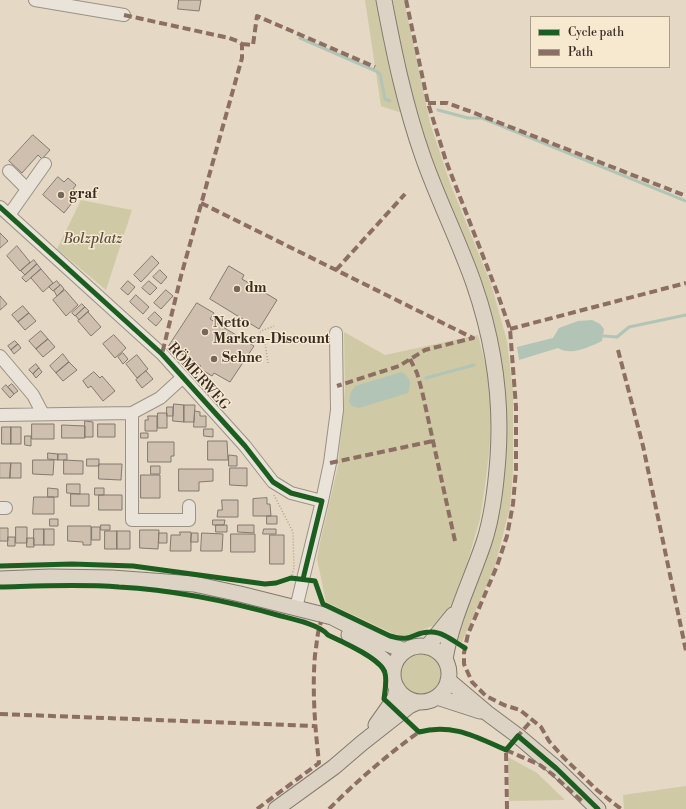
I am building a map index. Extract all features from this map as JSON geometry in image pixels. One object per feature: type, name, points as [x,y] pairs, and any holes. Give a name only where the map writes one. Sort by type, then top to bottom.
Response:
[{"type":"main road","points":[[384,0],[407,107],[428,172],[462,252],[480,301],[490,346],[496,384],[499,420],[498,456],[492,506],[485,540],[459,608],[447,647],[445,659]]},
{"type":"main road","points":[[0,579],[90,577],[168,582],[211,587],[332,617],[405,651]]},
{"type":"main road","points":[[427,647],[459,608]]},
{"type":"main road","points":[[300,609],[321,622],[362,643],[393,668]]},
{"type":"main road","points":[[414,647],[427,647],[437,651],[445,659],[449,669],[448,680],[444,690],[438,697],[428,702],[418,702],[407,699],[396,688],[393,679],[393,668],[398,658],[405,651],[414,647]]},
{"type":"main road","points":[[448,680],[487,713],[518,736],[598,809]]},
{"type":"main road","points":[[362,743],[391,705],[395,698],[396,688]]},
{"type":"main road","points":[[438,697],[487,713]]},
{"type":"main road","points":[[276,809],[334,767],[409,706],[418,702]]},
{"type":"street","points":[[35,0],[108,6],[124,14]]},
{"type":"street","points":[[9,215],[45,164]]},
{"type":"street","points":[[9,171],[28,190]]},
{"type":"street","name":"RÖMERWEG","points":[[0,207],[162,354],[245,446],[273,482],[291,493],[322,501]]},
{"type":"street","points":[[300,609],[303,579],[330,463],[336,417],[336,334]]},
{"type":"street","points":[[0,356],[34,394],[42,414]]},
{"type":"street","points":[[0,415],[132,413],[160,398],[183,377]]},
{"type":"street","points":[[132,413],[132,520],[189,520],[189,506]]},
{"type":"path","points":[[268,363],[265,343],[256,338],[261,331],[274,326]]},
{"type":"path","points":[[273,482],[272,492],[293,532],[294,568],[290,578]]},
{"type":"path","points":[[283,580],[290,578],[303,579]]},
{"type":"green space","points":[[365,0],[379,0],[402,113],[381,106]]},
{"type":"green space","points":[[393,0],[404,0],[430,123],[450,183],[491,284],[507,341],[513,392],[513,471],[510,507],[495,566],[462,642],[455,639],[487,559],[500,504],[505,404],[429,157],[403,64]]},
{"type":"green space","name":"Bolzplatz","points":[[81,200],[132,210],[106,290],[57,249]]},
{"type":"green space","points":[[344,332],[385,355],[478,335],[487,370],[491,406],[490,444],[485,486],[480,519],[463,577],[449,611],[437,628],[432,626],[409,635],[394,634],[326,602],[317,559],[338,466],[345,389]]},
{"type":"green space","points":[[426,652],[438,658],[443,666],[443,684],[438,692],[430,697],[416,698],[404,692],[399,684],[398,670],[404,658],[412,653]]},
{"type":"green space","points":[[508,757],[537,773],[565,800],[509,801]]},
{"type":"green space","points":[[686,786],[686,809],[624,809],[623,795]]},
{"type":"shaded area","points":[[592,320],[600,324],[604,329],[602,341],[580,350],[569,351],[558,348],[519,360],[517,347],[553,338],[559,328],[578,321]]},
{"type":"shaded area","points":[[402,372],[410,381],[408,393],[359,408],[352,406],[349,402],[351,392],[355,386]]},
{"type":"building","points":[[179,0],[201,0],[199,11],[178,9]]},
{"type":"building","points":[[33,135],[50,150],[42,159],[38,155],[22,173],[9,161]]},
{"type":"building","name":"graf","points":[[58,177],[64,182],[68,178],[76,185],[73,189],[79,194],[64,213],[43,195]]},
{"type":"building","points":[[0,233],[8,241],[0,248]]},
{"type":"building","points":[[17,246],[30,262],[20,271],[7,256]]},
{"type":"building","points":[[152,256],[159,263],[141,282],[134,275]]},
{"type":"building","points":[[34,260],[37,264],[25,275],[21,271]]},
{"type":"building","points":[[37,264],[41,269],[26,282],[22,278]]},
{"type":"building","name":"dm","points":[[229,266],[244,275],[242,279],[277,300],[259,329],[210,299]]},
{"type":"building","points":[[41,269],[53,283],[43,292],[31,278]]},
{"type":"building","points":[[160,270],[167,277],[161,284],[153,277]]},
{"type":"building","points":[[57,281],[60,285],[53,291],[49,287]]},
{"type":"building","points":[[128,281],[135,287],[128,295],[121,289]]},
{"type":"building","points":[[149,281],[157,288],[150,295],[142,288]]},
{"type":"building","points":[[61,285],[64,289],[57,296],[54,291]]},
{"type":"building","points":[[65,290],[78,305],[66,316],[53,300]]},
{"type":"building","points":[[166,290],[173,296],[161,309],[154,303]]},
{"type":"building","points":[[136,295],[149,307],[143,314],[130,302]]},
{"type":"building","points":[[0,296],[7,304],[0,310]]},
{"type":"building","name":"Netto Marken-Discount","points":[[197,303],[214,313],[210,319],[254,346],[230,382],[214,373],[212,376],[199,368],[201,366],[169,346]]},
{"type":"building","points":[[82,304],[85,307],[75,316],[72,313]]},
{"type":"building","points":[[23,306],[29,313],[18,322],[12,315]]},
{"type":"building","points":[[85,307],[89,311],[79,320],[76,316]]},
{"type":"building","points":[[88,312],[101,327],[91,336],[78,321]]},
{"type":"building","points":[[155,312],[162,319],[156,326],[148,319]]},
{"type":"building","points":[[29,313],[36,321],[25,330],[18,322]]},
{"type":"building","points":[[41,331],[48,339],[36,349],[29,341]]},
{"type":"building","points":[[114,335],[126,348],[115,358],[103,344]]},
{"type":"building","points":[[48,339],[55,347],[43,357],[36,349]]},
{"type":"building","points":[[15,341],[18,344],[11,350],[8,346]]},
{"type":"building","points":[[18,344],[21,348],[14,354],[11,350]]},
{"type":"building","points":[[123,353],[128,359],[123,364],[118,357]]},
{"type":"building","points":[[63,354],[69,362],[56,373],[50,366]]},
{"type":"building","points":[[137,355],[148,369],[137,378],[126,364]]},
{"type":"building","points":[[69,362],[77,370],[63,381],[56,373]]},
{"type":"building","points":[[36,364],[39,368],[33,374],[29,370]]},
{"type":"building","points":[[39,368],[42,372],[36,378],[33,374]]},
{"type":"building","points":[[146,371],[153,379],[142,388],[136,380]]},
{"type":"building","points":[[94,372],[100,378],[102,376],[115,391],[103,401],[91,386],[88,388],[83,381]]},
{"type":"building","points":[[12,384],[18,391],[14,394],[8,387]]},
{"type":"building","points":[[6,385],[14,394],[10,398],[2,389]]},
{"type":"building","points":[[174,404],[184,405],[184,422],[173,421]]},
{"type":"building","points":[[184,405],[195,405],[194,422],[184,422]]},
{"type":"building","points":[[167,407],[173,407],[173,416],[167,416]]},
{"type":"building","points":[[195,411],[200,412],[200,416],[206,416],[206,427],[194,427]]},
{"type":"building","points":[[158,413],[167,413],[167,428],[158,428]]},
{"type":"building","points":[[148,416],[157,416],[157,431],[145,431],[145,420],[148,420]]},
{"type":"building","points":[[85,421],[93,422],[93,437],[85,437]]},
{"type":"building","points":[[32,424],[54,424],[54,439],[32,439]]},
{"type":"building","points":[[98,424],[115,424],[115,437],[98,437]]},
{"type":"building","points":[[62,425],[85,426],[85,438],[62,438]]},
{"type":"building","points":[[2,427],[11,427],[11,444],[2,444]]},
{"type":"building","points":[[11,427],[21,427],[21,444],[11,444]]},
{"type":"building","points":[[204,429],[213,429],[213,437],[204,436]]},
{"type":"building","points":[[141,433],[148,433],[148,438],[141,438]]},
{"type":"building","points":[[25,436],[31,436],[31,446],[25,445]]},
{"type":"building","points":[[208,441],[227,441],[228,460],[208,460]]},
{"type":"building","points":[[148,442],[174,442],[174,456],[171,456],[171,462],[148,462]]},
{"type":"building","points":[[48,453],[58,454],[58,460],[48,459]]},
{"type":"building","points":[[58,454],[67,454],[67,460],[58,460]]},
{"type":"building","points":[[229,455],[237,456],[237,466],[229,466]]},
{"type":"building","points":[[87,459],[99,459],[99,466],[87,466]]},
{"type":"building","points":[[33,460],[54,460],[53,475],[33,474]]},
{"type":"building","points":[[64,460],[83,461],[83,474],[64,474]]},
{"type":"building","points":[[0,463],[11,463],[10,478],[0,478]]},
{"type":"building","points":[[11,463],[21,463],[21,478],[10,478]]},
{"type":"building","points":[[99,464],[122,464],[121,480],[99,479]]},
{"type":"building","points":[[151,466],[160,466],[160,474],[151,474]]},
{"type":"building","points":[[230,468],[247,468],[247,486],[230,485]]},
{"type":"building","points":[[179,469],[213,469],[213,481],[199,482],[199,491],[179,491]]},
{"type":"building","points":[[141,475],[160,475],[160,498],[141,498]]},
{"type":"building","points":[[67,484],[80,484],[80,494],[67,493]]},
{"type":"building","points":[[48,488],[58,489],[58,497],[48,497]]},
{"type":"building","points":[[95,488],[104,488],[104,495],[95,495]]},
{"type":"building","points":[[71,494],[89,494],[89,506],[71,506]]},
{"type":"building","points":[[99,495],[122,495],[122,510],[99,510]]},
{"type":"building","points":[[34,497],[54,497],[54,514],[33,514]]},
{"type":"building","points":[[267,498],[267,504],[270,504],[271,516],[253,516],[253,499]]},
{"type":"building","points":[[222,500],[238,500],[238,517],[217,517],[218,510],[222,510]]},
{"type":"building","points":[[267,516],[277,516],[277,524],[267,524]]},
{"type":"building","points":[[50,519],[58,519],[58,526],[50,526]]},
{"type":"building","points":[[213,520],[225,520],[224,525],[213,525]]},
{"type":"building","points":[[101,525],[110,525],[110,530],[101,530]]},
{"type":"building","points":[[216,525],[227,525],[227,532],[216,532]]},
{"type":"building","points":[[238,525],[254,525],[254,533],[238,532]]},
{"type":"building","points":[[68,526],[91,526],[91,545],[83,545],[83,542],[68,541]]},
{"type":"building","points":[[16,527],[27,527],[27,543],[16,543]]},
{"type":"building","points":[[92,527],[100,527],[100,540],[92,540]]},
{"type":"building","points":[[0,528],[8,528],[8,541],[0,541]]},
{"type":"building","points":[[34,529],[44,529],[44,545],[34,545]]},
{"type":"building","points":[[44,529],[54,529],[54,545],[44,545]]},
{"type":"building","points":[[264,529],[276,529],[276,534],[263,534]]},
{"type":"building","points":[[140,530],[159,530],[158,549],[140,548]]},
{"type":"building","points":[[105,531],[117,531],[117,549],[105,549]]},
{"type":"building","points":[[117,531],[130,531],[130,549],[117,549]]},
{"type":"building","points":[[180,532],[191,532],[191,551],[170,551],[171,535],[180,535]]},
{"type":"building","points":[[159,533],[167,533],[167,543],[159,543]]},
{"type":"building","points":[[192,533],[198,533],[198,542],[191,542]]},
{"type":"building","points":[[202,533],[223,534],[222,551],[201,551]]},
{"type":"building","points":[[231,534],[255,534],[255,552],[231,552]]},
{"type":"building","points":[[270,535],[284,535],[284,564],[270,564]]},
{"type":"building","points":[[8,537],[15,537],[15,546],[8,546]]},
{"type":"building","points":[[27,538],[34,538],[34,547],[27,547]]},
{"type":"waterway","points":[[300,38],[376,71],[380,74],[385,99],[390,101]]},
{"type":"waterway","points":[[438,110],[468,118],[482,118],[686,201]]},
{"type":"waterway","points":[[604,336],[617,337],[629,327],[686,315]]},
{"type":"waterway","points":[[426,378],[474,365]]},
{"type":"marked path","points":[[406,0],[428,103],[446,161],[510,329],[516,407],[516,470],[513,504],[507,536],[497,566],[468,634],[464,653],[464,664],[472,682],[486,696],[504,705],[520,710],[541,727],[549,741],[563,757],[597,790],[621,809]]},
{"type":"marked path","points":[[124,15],[229,38],[242,44],[242,58],[181,276],[162,354]]},
{"type":"marked path","points":[[242,44],[253,45],[257,16],[375,67]]},
{"type":"marked path","points":[[428,103],[447,103],[472,112],[686,196]]},
{"type":"marked path","points":[[336,270],[405,194]]},
{"type":"marked path","points":[[201,203],[473,338],[425,350],[399,366],[337,386]]},
{"type":"marked path","points":[[510,329],[686,283]]},
{"type":"marked path","points":[[618,350],[643,446],[686,651]]},
{"type":"marked path","points":[[410,359],[417,373],[422,391],[455,541]]},
{"type":"marked path","points":[[330,463],[433,441]]},
{"type":"marked path","points":[[257,809],[319,763],[315,722],[314,682],[315,655],[321,622]]},
{"type":"marked path","points":[[0,714],[315,726]]},
{"type":"marked path","points":[[516,738],[532,720]]},
{"type":"marked path","points":[[329,809],[372,769],[419,732]]},
{"type":"marked path","points":[[507,809],[506,750],[508,747]]},
{"type":"marked path","points":[[506,750],[540,765],[584,803]]},
{"type":"cycle path","points":[[0,207],[162,354],[245,446],[273,482],[291,493],[322,501],[303,579]]},
{"type":"cycle path","points":[[0,566],[72,564],[133,566],[265,584],[276,583],[291,578],[315,581],[323,604],[390,636],[408,638],[424,632],[435,632],[448,637],[465,648]]},
{"type":"cycle path","points":[[0,587],[90,586],[140,588],[201,597],[313,625],[377,662],[385,673],[386,686],[384,699],[419,732],[442,729],[453,730],[474,736],[506,750],[518,736],[557,769],[598,809]]},
{"type":"place","name":"graf","points":[[61,195]]},
{"type":"place","name":"dm","points":[[237,289]]},
{"type":"place","name":"Netto Marken-Discount","points":[[205,332]]},
{"type":"place","name":"Sehne","points":[[214,359]]}]
